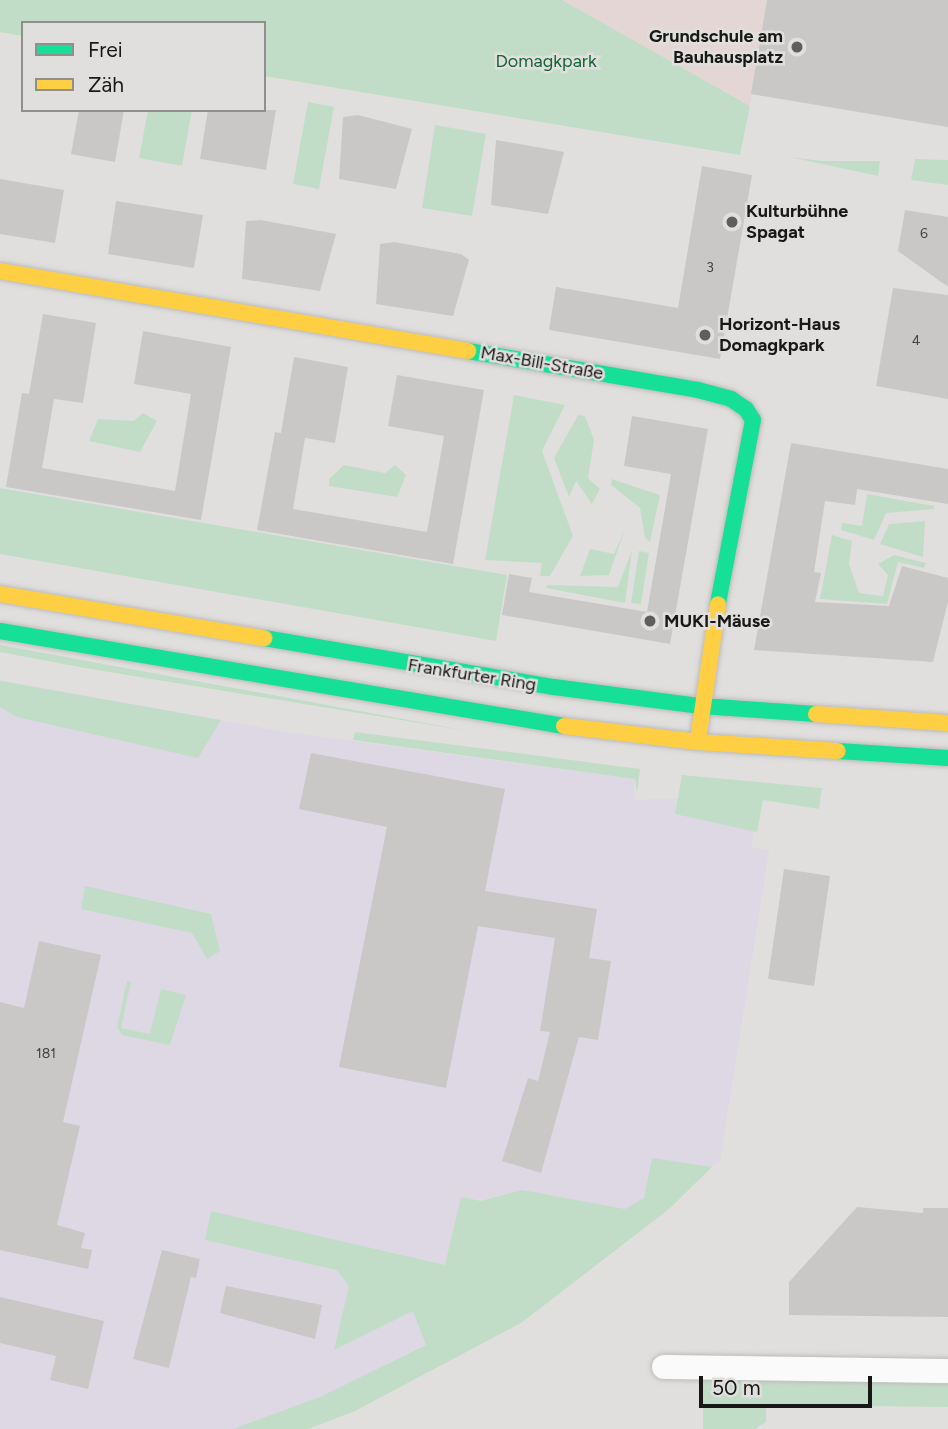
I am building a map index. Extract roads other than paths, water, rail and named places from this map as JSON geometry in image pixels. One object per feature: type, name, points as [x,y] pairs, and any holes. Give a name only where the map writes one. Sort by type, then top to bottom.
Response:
[{"type":"main road","name":"Max-Bill-Straße","points":[[0,271],[698,390],[731,399],[753,420],[701,706],[698,742]]},
{"type":"main road","name":"Frankfurter Ring","points":[[0,594],[443,671],[701,706],[948,723]]},
{"type":"main road","points":[[0,631],[489,716],[698,742],[948,758]]},
{"type":"street","points":[[664,1367],[948,1371]]},
{"type":"place","name":"Grundschule am Bauhausplatz","points":[[797,47]]},
{"type":"place","name":"Kulturbühne Spagat","points":[[732,222]]},
{"type":"place","name":"Horizont-Haus Domagkpark","points":[[705,335]]},
{"type":"place","name":"MUKI-Mäuse","points":[[650,621]]},
{"type":"park label","name":"Domagkpark","points":[[546,61]]}]
